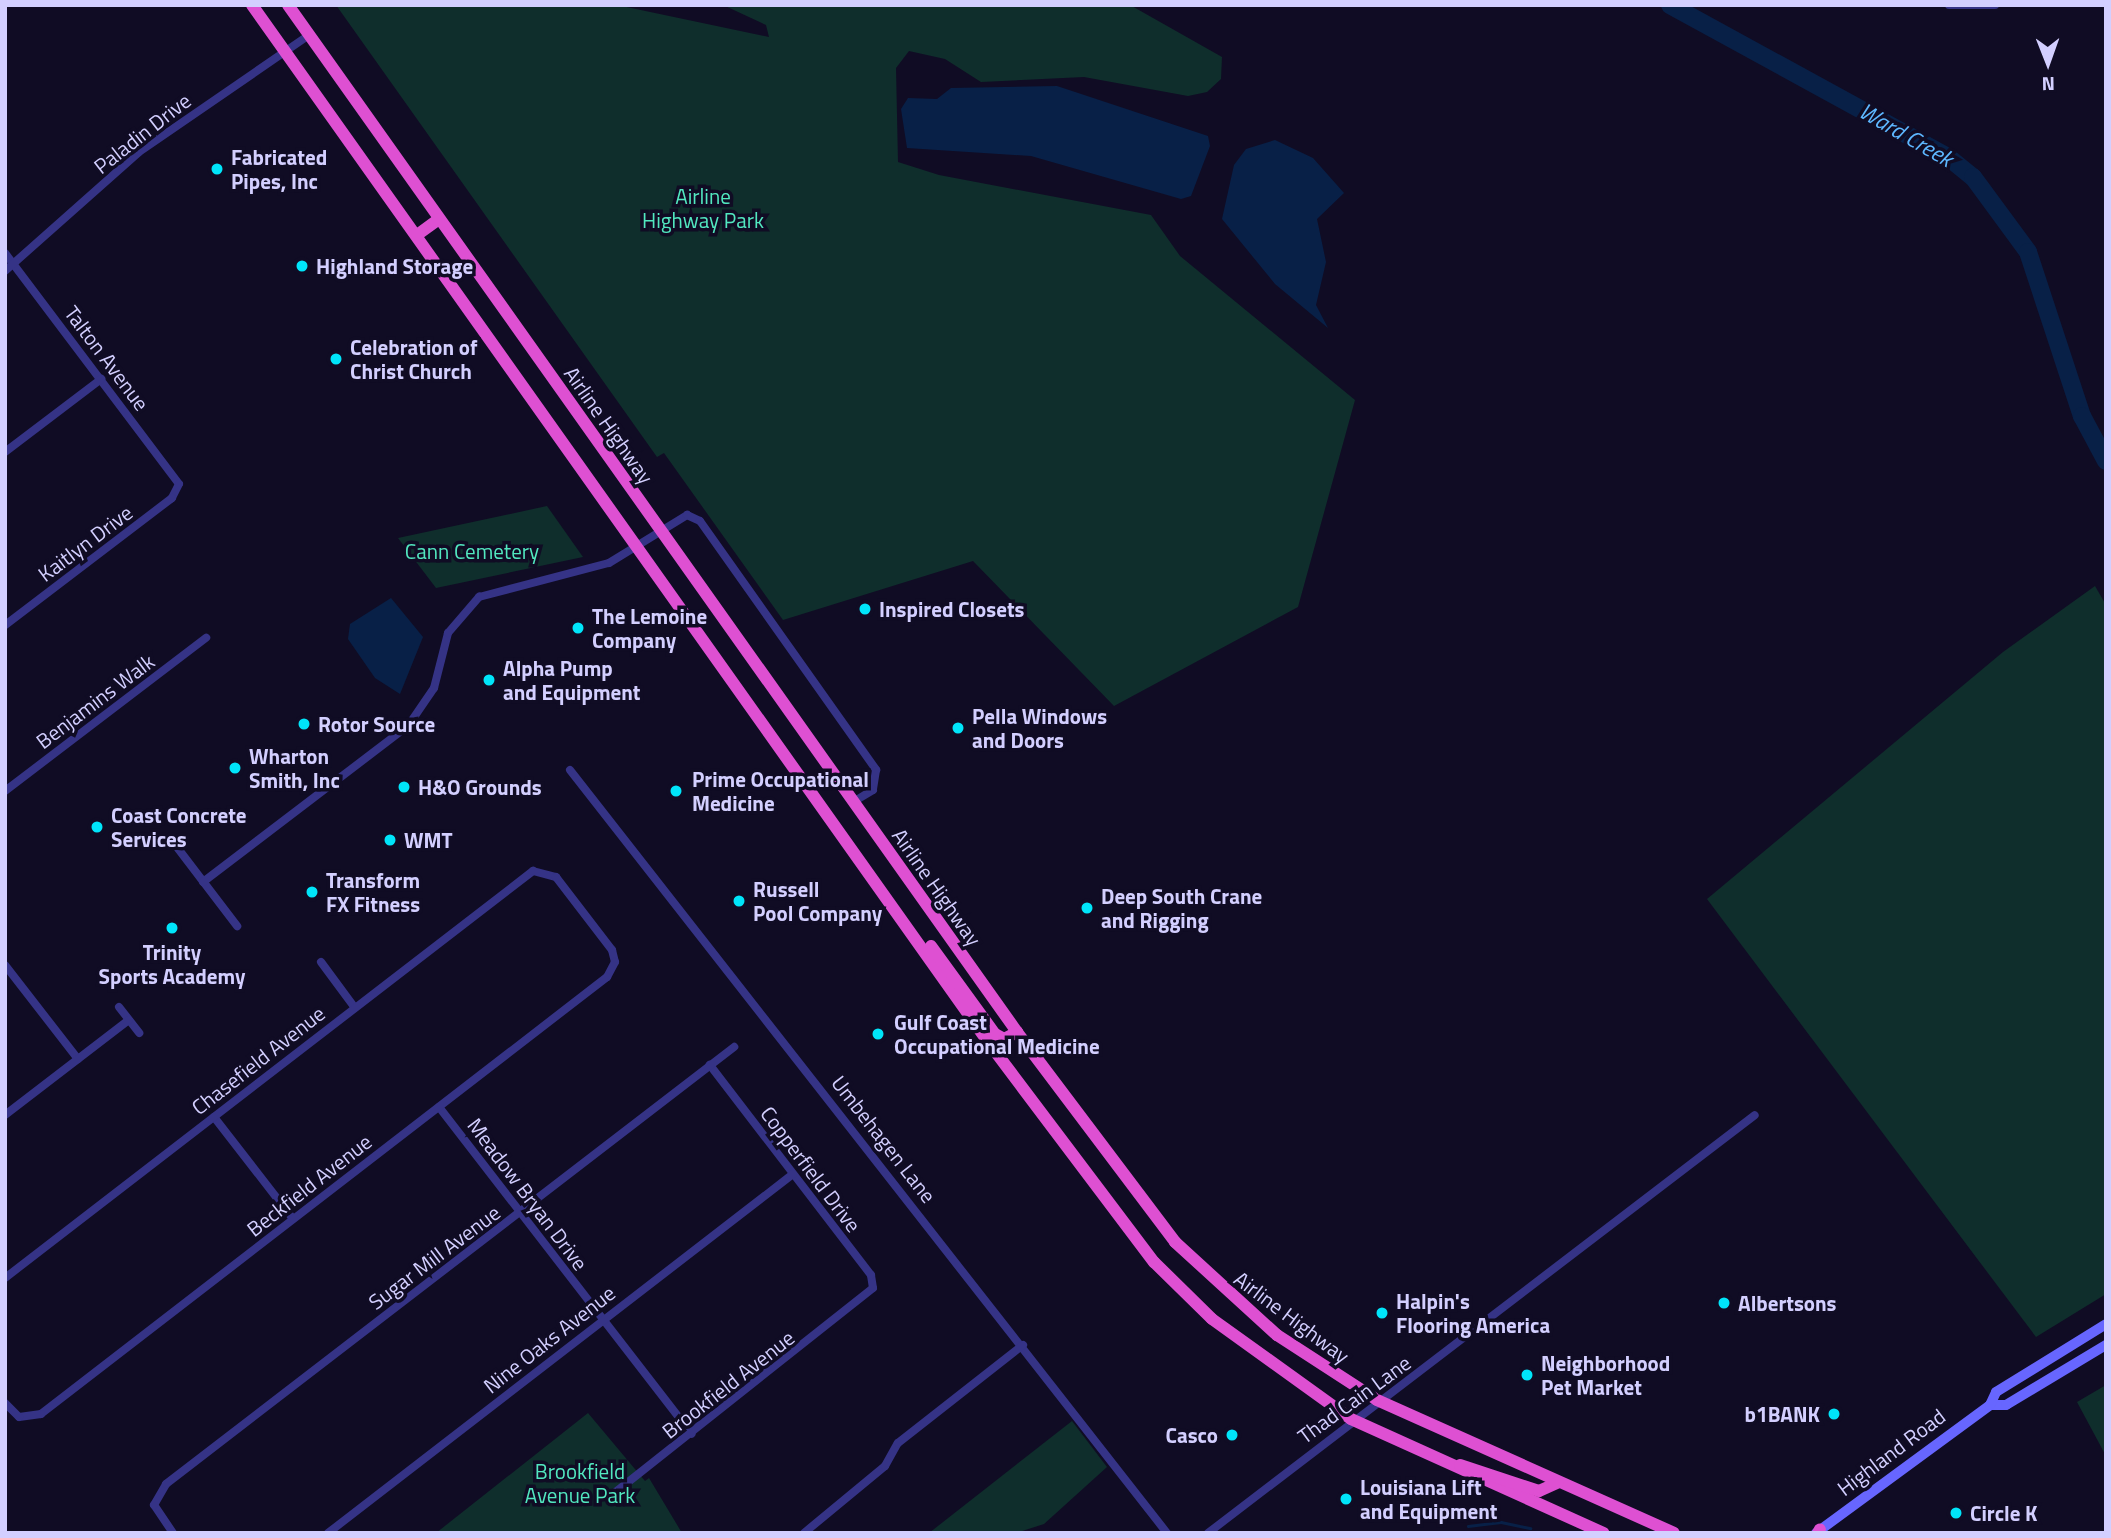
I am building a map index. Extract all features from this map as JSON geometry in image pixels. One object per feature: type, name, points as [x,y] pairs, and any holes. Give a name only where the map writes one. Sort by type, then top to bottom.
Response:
[{"type":"highway","points":[[252,5],[1110,1209],[1154,1262],[1212,1319],[1351,1419],[1390,1441],[1604,1533]]},
{"type":"highway","name":"Airline Highway","points":[[288,5],[1132,1192],[1203,1270],[1277,1335],[1382,1402],[1557,1483],[1674,1533]]},
{"type":"highway","points":[[417,235],[439,219]]},
{"type":"highway","points":[[874,879],[918,928],[995,1034],[1004,1039],[1017,1032]]},
{"type":"highway","points":[[1390,1441],[1539,1492],[1557,1483]]},
{"type":"main road","name":"Highland Road","points":[[1818,1532],[1990,1405],[1996,1391],[2106,1324]]},
{"type":"main road","name":"Highland Road","points":[[1990,1405],[2006,1405],[2106,1345]]},
{"type":"street","points":[[1949,5],[1995,5]]},
{"type":"street","name":"Paladin Drive","points":[[5,271],[139,152],[309,35]]},
{"type":"street","name":"Talton Avenue","points":[[5,253],[179,484]]},
{"type":"street","points":[[5,452],[101,379]]},
{"type":"street","name":"Kaitlyn Drive","points":[[5,625],[173,498],[179,484]]},
{"type":"street","points":[[203,882],[408,726],[435,688],[448,633],[480,597],[609,563],[687,515],[714,541],[876,770],[873,790],[853,802]]},
{"type":"street","name":"Benjamins Walk","points":[[5,791],[206,638]]},
{"type":"street","name":"Umbehagen Lane","points":[[570,770],[1023,1345],[1167,1533]]},
{"type":"street","points":[[170,838],[237,926]]},
{"type":"street","name":"Beckfield Avenue","points":[[5,1403],[31,1418],[607,977],[615,962],[610,946],[556,877],[533,871]]},
{"type":"street","name":"Chasefield Avenue","points":[[5,1278],[533,871]]},
{"type":"street","points":[[321,962],[355,1008]]},
{"type":"street","points":[[5,965],[78,1059]]},
{"type":"street","points":[[119,1007],[139,1033]]},
{"type":"street","points":[[5,1115],[129,1020]]},
{"type":"street","name":"Sugar Mill Avenue","points":[[173,1533],[155,1509],[156,1495],[734,1047]]},
{"type":"street","name":"Copperfield Drive","points":[[710,1065],[871,1275],[869,1297]]},
{"type":"street","name":"Meadow Bryan Drive","points":[[439,1107],[692,1434]]},
{"type":"street","name":"Thad Cain Lane","points":[[1208,1533],[1351,1419],[1382,1402],[1755,1115]]},
{"type":"street","points":[[214,1117],[293,1219]]},
{"type":"street","name":"Nine Oaks Avenue","points":[[328,1533],[793,1174]]},
{"type":"street","name":"Brookfield Avenue","points":[[608,1498],[869,1297]]},
{"type":"street","points":[[804,1533],[885,1466],[898,1443],[1023,1345]]},
{"type":"green space","name":"Airline Highway Park","points":[[336,5],[617,5],[769,37],[766,25],[723,5],[1130,5],[1222,57],[1221,79],[1207,92],[1188,96],[1084,77],[981,82],[945,59],[909,51],[896,68],[898,162],[939,175],[1151,215],[1180,256],[1355,400],[1298,607],[1114,706],[973,561],[783,620],[664,453],[657,457]]},
{"type":"green space","name":"Cann Cemetery","points":[[547,506],[583,557],[436,588],[398,538]]},
{"type":"green space","points":[[2095,586],[2106,605],[2106,1294],[2036,1337],[1707,899],[2003,652]]},
{"type":"green space","points":[[2106,1385],[2106,1456],[2077,1402]]},
{"type":"green space","name":"Brookfield Avenue Park","points":[[588,1413],[645,1481],[649,1478],[682,1533],[436,1533]]},
{"type":"green space","points":[[1072,1421],[1107,1467],[1044,1524],[1016,1533],[929,1533]]},
{"type":"water","points":[[1057,86],[1208,136],[1210,146],[1191,196],[1181,199],[1031,156],[907,148],[901,109],[908,98],[937,99],[951,88]]},
{"type":"water","points":[[1275,140],[1313,158],[1344,193],[1317,219],[1326,262],[1316,305],[1328,328],[1275,284],[1222,219],[1234,165],[1246,149]]},
{"type":"water","points":[[391,598],[423,637],[400,694],[375,678],[348,639],[350,624]]},
{"type":"waterway","name":"Ward Creek","points":[[1670,5],[1948,157],[1973,177],[2028,252],[2082,416],[2106,461]]},
{"type":"waterway","points":[[1468,1526],[1501,1522],[1530,1528]]},
{"type":"place","name":"Fabricated Pipes, Inc","points":[[217,169]]},
{"type":"place","name":"Highland Storage","points":[[302,266]]},
{"type":"place","name":"Celebration of Christ Church","points":[[336,359]]},
{"type":"place","name":"Inspired Closets","points":[[865,609]]},
{"type":"place","name":"The Lemoine Company","points":[[578,628]]},
{"type":"place","name":"Alpha Pump and Equipment","points":[[489,680]]},
{"type":"place","name":"Rotor Source","points":[[304,724]]},
{"type":"place","name":"Pella Windows and Doors","points":[[958,728]]},
{"type":"place","name":"Wharton Smith, Inc","points":[[235,768]]},
{"type":"place","name":"H&O Grounds","points":[[404,787]]},
{"type":"place","name":"Prime Occupational Medicine","points":[[676,791]]},
{"type":"place","name":"Coast Concrete Services","points":[[97,827]]},
{"type":"place","name":"WMT","points":[[390,840]]},
{"type":"place","name":"Transform FX Fitness","points":[[312,892]]},
{"type":"place","name":"Russell Pool Company","points":[[739,901]]},
{"type":"place","name":"Deep South Crane and Rigging","points":[[1087,908]]},
{"type":"place","name":"Trinity Sports Academy","points":[[172,928]]},
{"type":"place","name":"Gulf Coast Occupational Medicine","points":[[878,1034]]},
{"type":"place","name":"Albertsons","points":[[1724,1303]]},
{"type":"place","name":"Halpin's Flooring America","points":[[1382,1313]]},
{"type":"place","name":"Neighborhood Pet Market","points":[[1527,1375]]},
{"type":"place","name":"b1BANK","points":[[1834,1414]]},
{"type":"place","name":"Casco","points":[[1232,1435]]},
{"type":"place","name":"Louisiana Lift and Equipment","points":[[1346,1499]]},
{"type":"place","name":"Circle K","points":[[1956,1513]]}]
